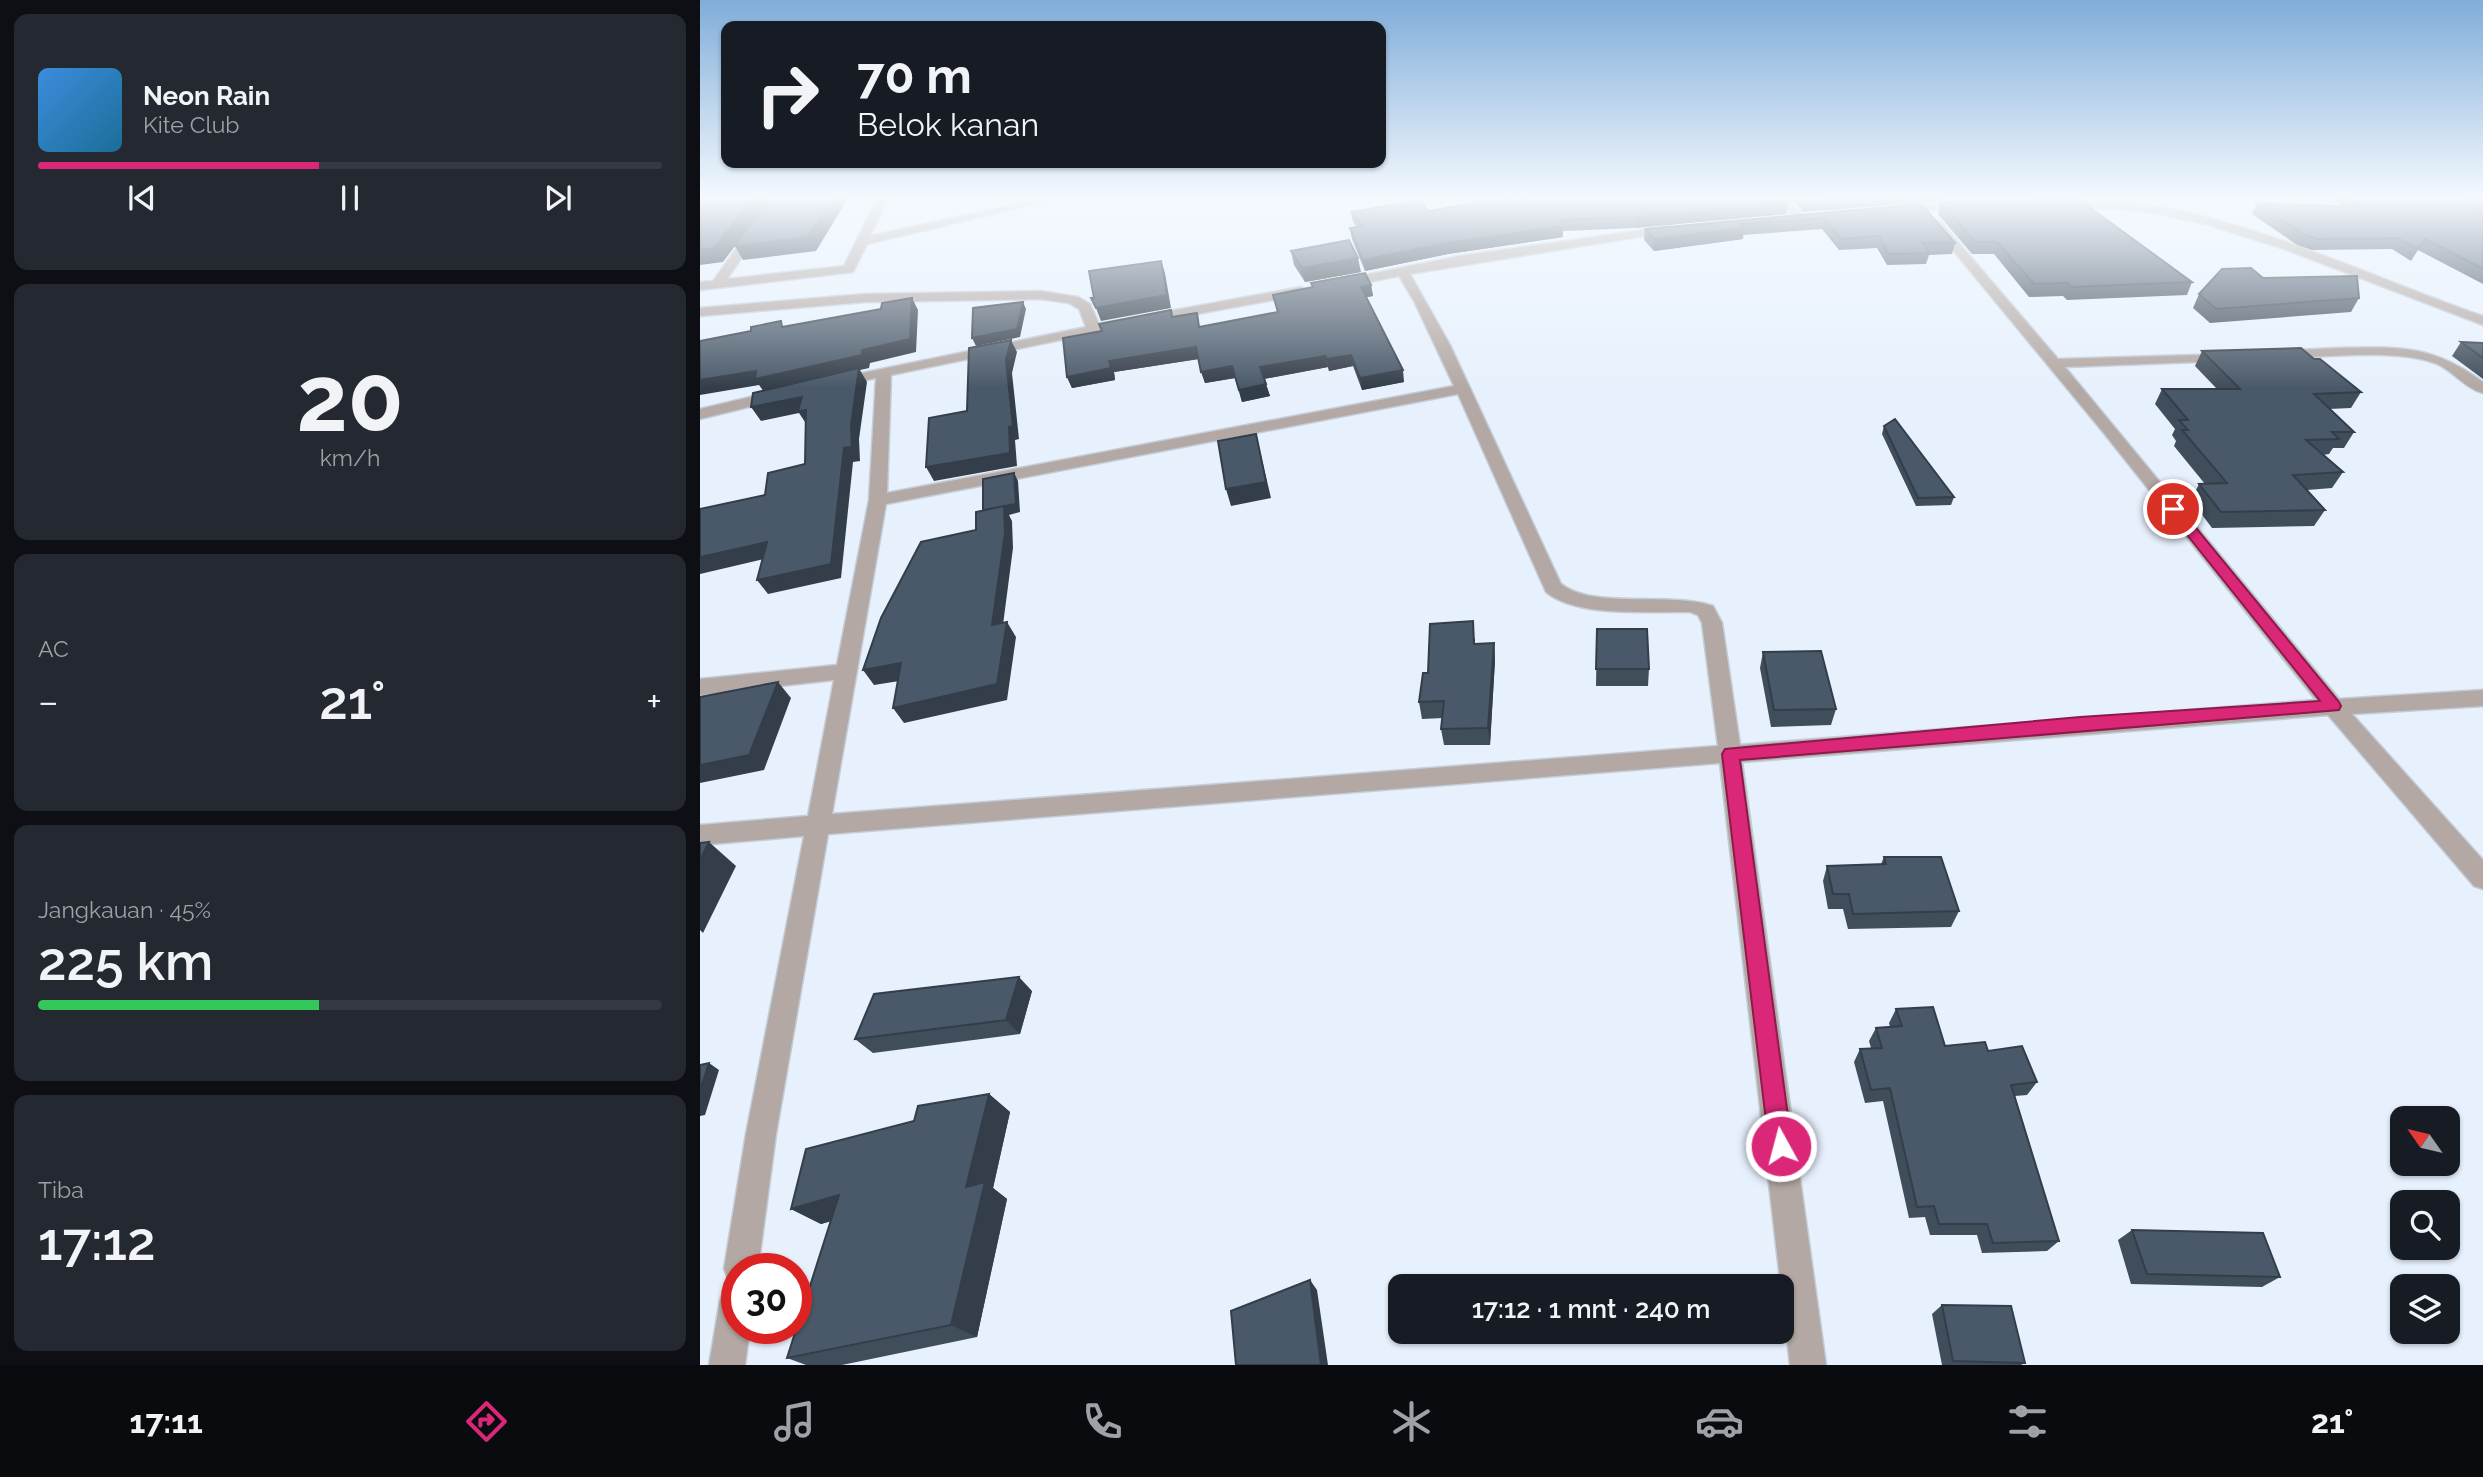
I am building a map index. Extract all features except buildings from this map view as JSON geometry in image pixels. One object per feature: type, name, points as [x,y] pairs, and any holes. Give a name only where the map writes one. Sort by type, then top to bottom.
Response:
[{"type":"street","points":[[717,284],[733,261]]},
{"type":"street","points":[[700,286],[849,269],[853,261]]},
{"type":"street","points":[[820,386],[1094,328],[1457,261]]},
{"type":"street","points":[[1967,261],[2333,706],[2483,878]]},
{"type":"street","points":[[2320,261],[2483,321]]},
{"type":"street","points":[[1402,273],[1421,301],[1553,588],[1578,602],[1692,606],[1706,611],[1712,623],[1808,1365]]},
{"type":"street","points":[[700,312],[865,298],[1040,295],[1079,303],[1085,307],[1094,328]]},
{"type":"street","points":[[2268,355],[2335,352],[2425,356],[2441,360],[2483,390]]},
{"type":"street","points":[[2053,363],[2241,356]]},
{"type":"street","points":[[743,1253],[761,1134],[878,500],[884,371]]},
{"type":"street","points":[[878,500],[1461,389]]},
{"type":"street","points":[[700,414],[795,392]]},
{"type":"street","points":[[700,687],[846,671]]},
{"type":"street","points":[[700,835],[1095,801],[1731,754],[2080,724],[2483,698]]},
{"type":"street","points":[[727,1365],[730,1344]]},
{"type":"route","points":[[1781,1146],[1731,754],[2080,724],[2333,706],[2173,509]]}]
